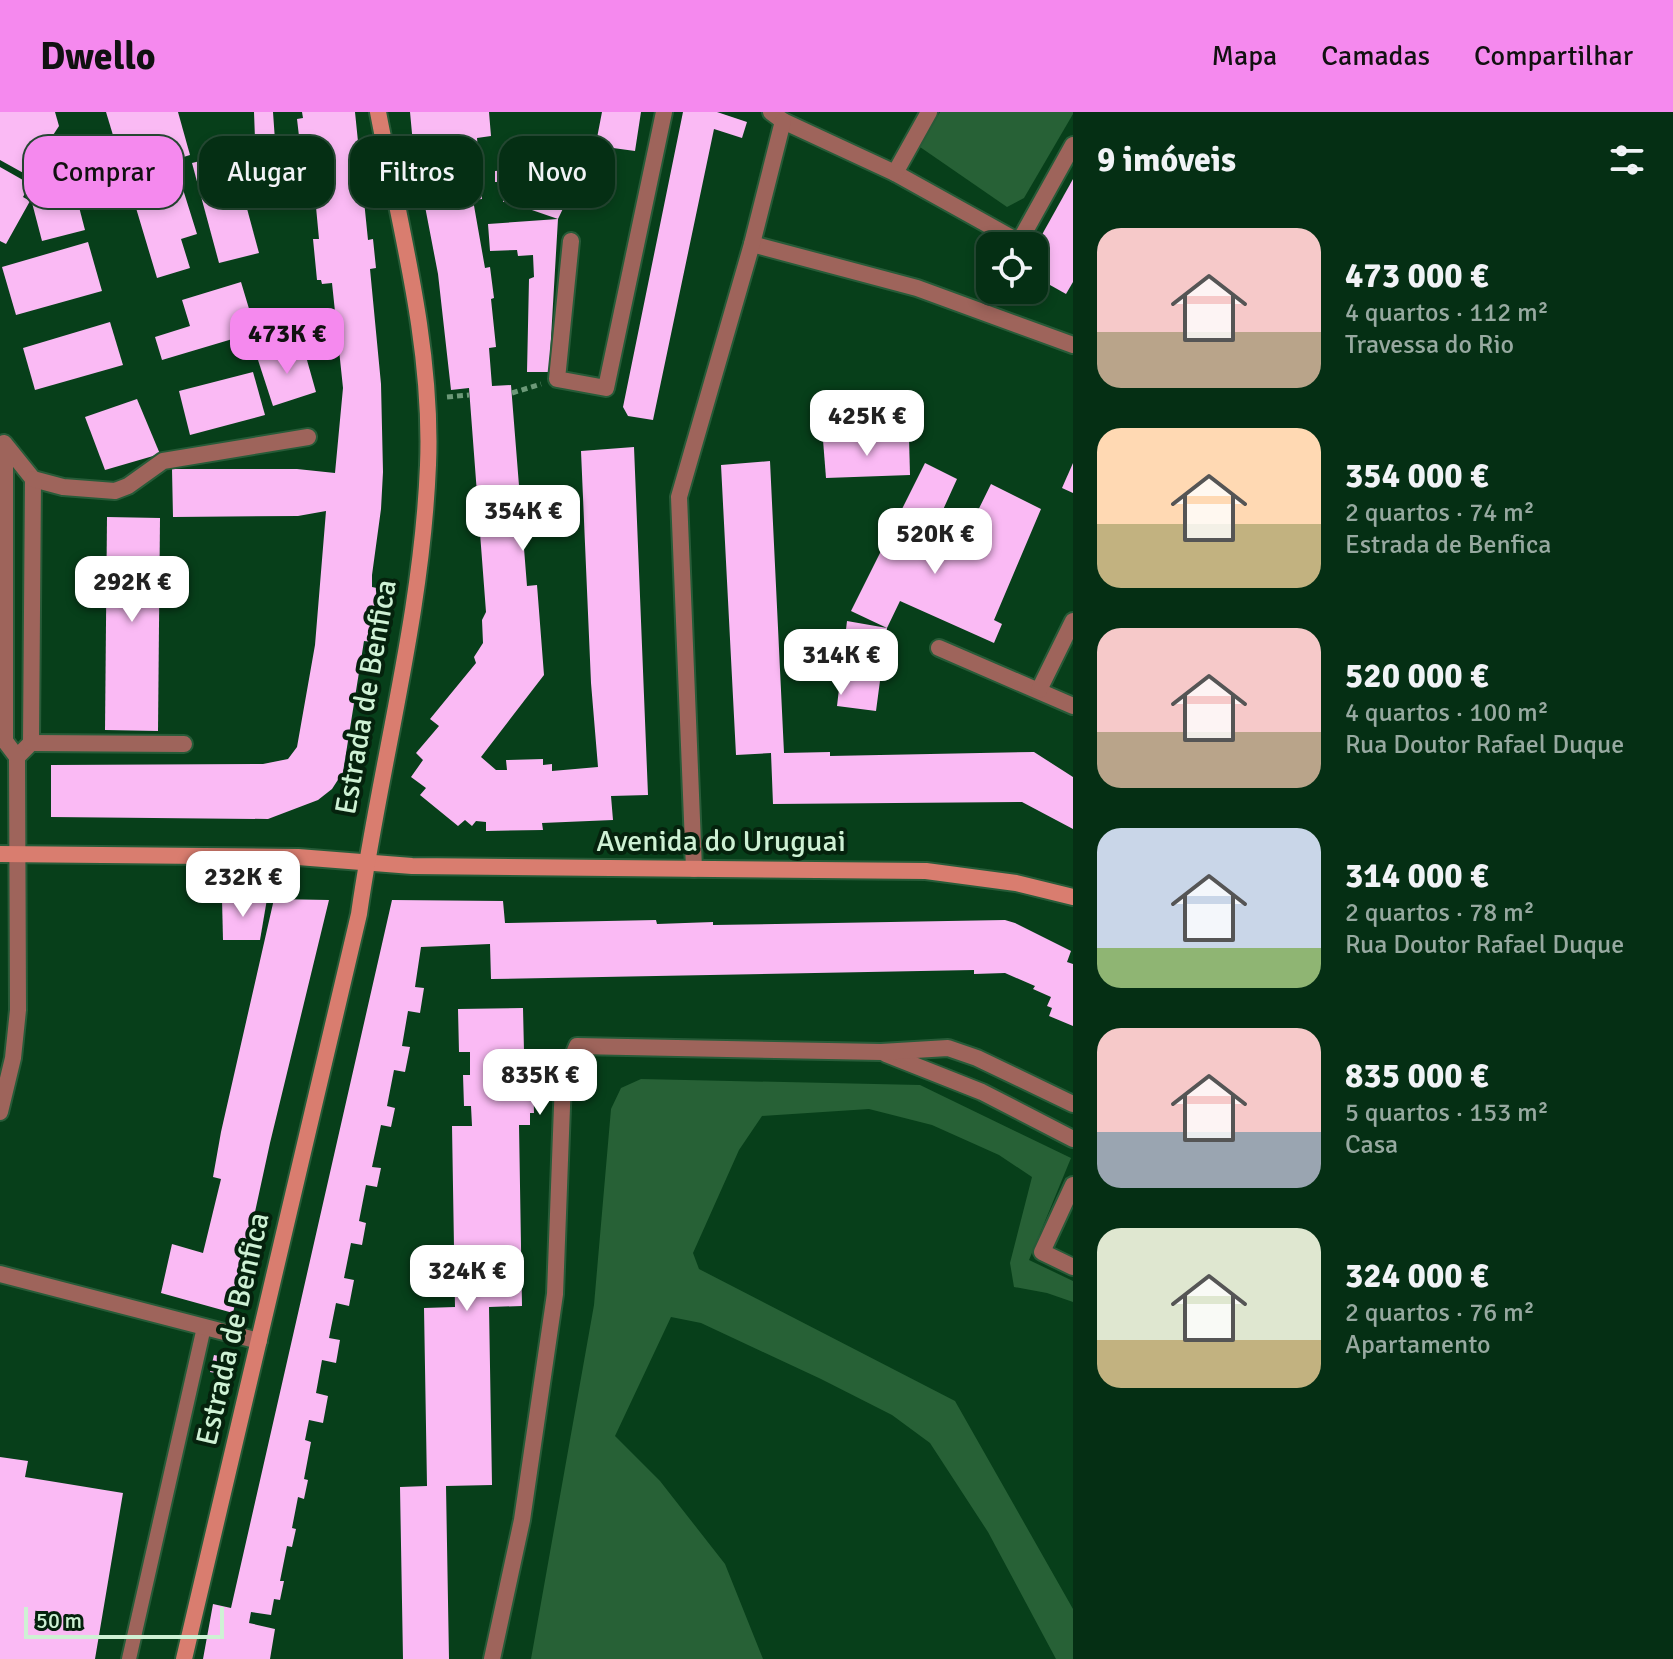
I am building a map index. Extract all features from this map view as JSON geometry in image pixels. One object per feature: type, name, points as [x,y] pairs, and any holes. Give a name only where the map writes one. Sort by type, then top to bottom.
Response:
[{"type":"street","name":"Estrada de Benfica","points":[[184,1659],[349,961],[400,688],[422,534],[428,464],[426,398],[418,329],[378,112]]},
{"type":"street","points":[[571,241],[557,379],[606,388],[664,112]]},
{"type":"street","points":[[895,173],[929,112]]},
{"type":"street","points":[[694,869],[679,497],[752,244],[777,116],[895,173],[1019,242],[1073,145]]},
{"type":"street","points":[[752,244],[917,288],[1073,345]]},
{"type":"street","points":[[2,442],[33,479],[63,487],[115,491],[128,486],[163,461],[308,437]]},
{"type":"street","points":[[2,442],[5,741],[17,757]]},
{"type":"street","points":[[0,1112],[13,1058],[18,1010],[8,854],[17,757],[31,743],[33,479]]},
{"type":"street","points":[[1039,690],[1073,621]]},
{"type":"street","points":[[939,648],[1073,706]]},
{"type":"street","points":[[31,743],[184,744]]},
{"type":"street","name":"Avenida do Uruguai","points":[[8,854],[298,857],[412,866],[939,872],[1016,883],[1073,897]]},
{"type":"street","points":[[492,1659],[522,1520],[555,1294],[563,1080],[577,1046],[881,1052],[948,1048],[977,1058],[1073,1104]]},
{"type":"street","points":[[881,1052],[982,1092],[1073,1139]]},
{"type":"street","points":[[1073,1185],[1042,1252],[1073,1267]]},
{"type":"street","points":[[0,1274],[259,1341]]},
{"type":"lane","points":[[129,1659],[204,1327]]},
{"type":"green space","points":[[940,112],[1073,114],[1024,198],[1007,207],[920,147]]},
{"type":"green space","points":[[641,1079],[920,1085],[1071,1158],[1029,1260],[1073,1281],[1073,1302],[1014,1287],[1010,1263],[1032,1177],[999,1155],[932,1125],[869,1109],[762,1116],[739,1150],[693,1253],[699,1269],[955,1401],[1073,1609],[1073,1659],[1056,1659],[988,1532],[930,1443],[892,1415],[821,1379],[701,1323],[671,1317],[615,1436],[660,1481],[725,1564],[763,1659],[531,1659],[594,1305],[611,1109],[621,1088]]},
{"type":"building","points":[[0,112],[55,112],[59,126],[52,136],[24,136],[24,173],[0,160]]},
{"type":"building","points":[[106,112],[178,112],[190,155],[183,157],[183,136],[113,136]]},
{"type":"building","points":[[254,112],[273,112],[275,136],[255,136]]},
{"type":"building","points":[[302,112],[355,112],[357,136],[350,136],[350,208],[365,208],[368,240],[373,239],[376,268],[370,269],[381,384],[383,472],[372,575],[372,587],[377,588],[372,642],[364,641],[343,772],[332,789],[318,800],[268,819],[51,817],[51,765],[263,764],[288,759],[297,747],[315,645],[326,511],[298,516],[173,517],[172,469],[297,469],[335,473],[343,388],[332,283],[322,284],[321,280],[317,280],[313,239],[319,239],[316,208],[334,208],[334,136],[299,136],[297,119],[303,118]]},
{"type":"building","points":[[410,112],[489,112],[491,136],[412,136]]},
{"type":"building","points":[[602,112],[641,112],[635,151],[615,148],[615,136],[597,136]]},
{"type":"building","points":[[683,112],[717,112],[747,122],[742,138],[714,129],[653,420],[628,416],[623,407]]},
{"type":"building","points":[[199,161],[199,189],[192,163]]},
{"type":"building","points":[[0,167],[24,181],[26,208],[6,244],[0,241]]},
{"type":"building","points":[[495,171],[499,171],[499,182],[495,182]]},
{"type":"building","points":[[1073,179],[1073,282],[1066,294],[1048,284],[1048,232],[1043,232]]},
{"type":"building","points":[[183,189],[197,234],[181,239],[190,268],[157,278],[136,208],[183,208]]},
{"type":"building","points":[[33,208],[79,208],[85,230],[42,241]]},
{"type":"building","points":[[204,208],[247,208],[259,253],[219,263]]},
{"type":"building","points":[[425,208],[474,208],[485,268],[490,267],[494,298],[491,299],[496,347],[489,348],[492,386],[511,385],[527,586],[537,585],[544,675],[481,757],[496,770],[507,770],[506,760],[543,759],[543,765],[552,764],[552,771],[598,767],[591,683],[581,451],[634,447],[648,795],[611,796],[613,820],[542,823],[543,830],[486,831],[486,822],[476,821],[472,826],[465,820],[458,826],[420,795],[426,788],[411,777],[423,760],[416,753],[439,726],[430,719],[476,663],[474,657],[483,643],[482,620],[486,612],[469,388],[451,390],[438,274]]},
{"type":"building","points":[[529,208],[563,208],[558,219]]},
{"type":"building","points":[[558,219],[549,372],[527,372],[529,279],[534,277],[533,255],[518,256],[517,250],[490,251],[488,224]]},
{"type":"building","points":[[88,242],[102,291],[16,315],[2,267]]},
{"type":"building","points":[[241,282],[256,332],[162,360],[155,337],[190,326],[182,300]]},
{"type":"building","points":[[110,322],[123,365],[35,390],[23,348]]},
{"type":"building","points":[[303,346],[316,392],[273,406],[258,360]]},
{"type":"building","points":[[253,372],[265,415],[190,435],[179,391]]},
{"type":"building","points":[[137,399],[160,454],[105,470],[85,417]]},
{"type":"building","points":[[909,438],[910,475],[826,478],[823,440]]},
{"type":"building","points":[[770,461],[784,753],[830,752],[830,756],[1034,752],[1073,777],[1073,829],[1022,802],[773,804],[771,753],[736,755],[721,465]]},
{"type":"building","points":[[925,463],[957,479],[937,523],[965,537],[991,484],[1041,509],[994,620],[1002,624],[994,643],[900,601],[887,628],[851,611]]},
{"type":"building","points":[[1073,463],[1073,493],[1062,488]]},
{"type":"building","points":[[107,517],[160,518],[158,731],[105,730]]},
{"type":"building","points":[[847,621],[887,628],[876,711],[837,706]]},
{"type":"building","points":[[222,899],[267,899],[260,940],[223,940]]},
{"type":"building","points":[[274,899],[329,900],[270,1143],[233,1313],[161,1293],[172,1244],[203,1253],[221,1179],[213,1177],[221,1132]]},
{"type":"building","points":[[392,900],[503,901],[505,923],[656,920],[657,924],[713,922],[713,925],[1005,920],[1071,951],[1067,962],[1073,964],[1073,1026],[1049,1016],[1052,1008],[1047,1006],[1051,997],[1005,973],[974,974],[974,970],[491,979],[490,944],[421,947],[415,987],[424,988],[420,1013],[408,1011],[402,1046],[410,1047],[405,1072],[394,1070],[387,1106],[395,1108],[391,1127],[381,1125],[372,1167],[381,1168],[377,1187],[366,1185],[359,1221],[366,1223],[362,1245],[351,1243],[344,1278],[354,1280],[349,1306],[336,1303],[329,1338],[340,1340],[336,1363],[322,1360],[316,1393],[328,1396],[323,1423],[309,1420],[305,1440],[311,1442],[304,1479],[308,1480],[304,1499],[298,1497],[292,1528],[296,1529],[292,1547],[287,1546],[280,1581],[284,1581],[280,1600],[274,1599],[271,1615],[251,1612],[249,1623],[275,1629],[270,1659],[203,1659],[213,1604],[231,1608]]},
{"type":"building","points":[[523,1008],[524,1051],[528,1051],[528,1077],[533,1077],[534,1113],[530,1113],[530,1125],[519,1125],[522,1306],[489,1307],[492,1485],[446,1486],[449,1659],[403,1659],[400,1487],[427,1486],[424,1308],[455,1307],[452,1126],[472,1126],[471,1106],[464,1106],[463,1075],[470,1075],[470,1052],[459,1052],[458,1009]]},
{"type":"building","points":[[214,1355],[224,1357],[220,1374],[210,1372]]},
{"type":"building","points":[[0,1457],[28,1461],[25,1477],[123,1493],[95,1659],[0,1659]]}]
